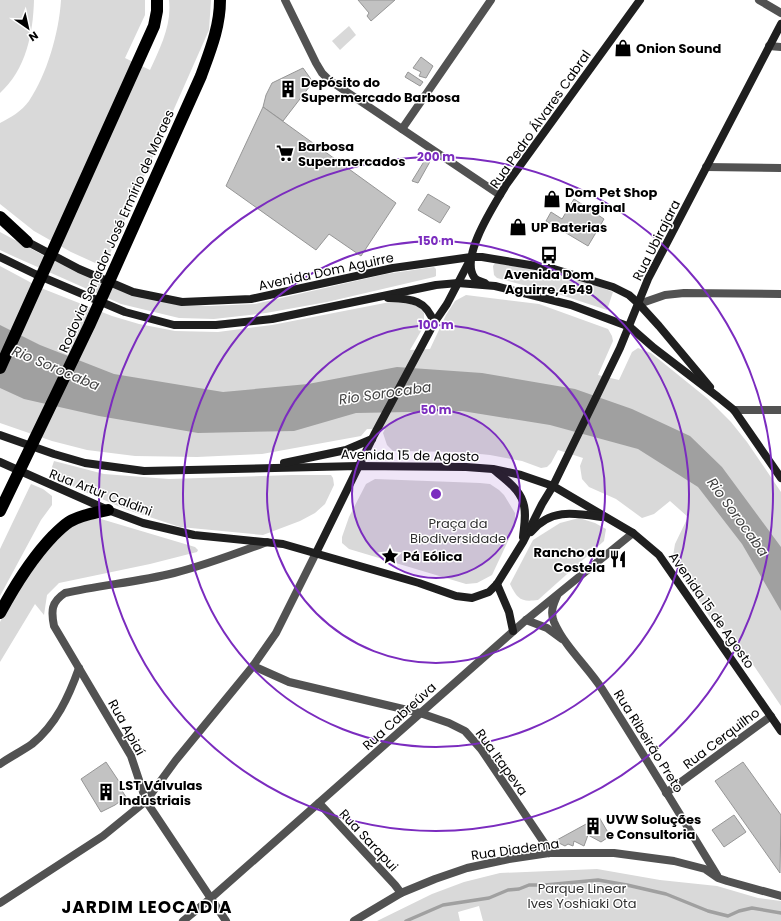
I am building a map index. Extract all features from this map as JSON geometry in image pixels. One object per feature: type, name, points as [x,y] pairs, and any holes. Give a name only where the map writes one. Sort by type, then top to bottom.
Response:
[{"type":"highway","points":[[0,368],[154,26],[157,11],[157,0]]},
{"type":"highway","name":"Rodovia Senador José Ermírio de Moraes","points":[[0,511],[89,326],[201,76],[218,25],[220,0]]},
{"type":"highway","points":[[0,217],[27,242]]},
{"type":"highway","points":[[0,613],[27,566],[62,527],[79,517],[108,510]]},
{"type":"main road","name":"Rua Pedro Álvares Cabral","points":[[373,437],[432,327],[448,304],[471,257],[476,238],[506,185],[640,0]]},
{"type":"main road","name":"Rua Ubirajara","points":[[553,486],[630,327],[648,279],[781,24]]},
{"type":"main road","name":"Avenida Dom Aguirre","points":[[0,224],[27,242],[79,269],[133,292],[182,302],[251,299],[393,268],[471,257],[482,257],[554,269],[613,287],[629,295],[639,304],[718,397]]},
{"type":"main road","name":"Avenida Dom Aguirre","points":[[0,256],[35,274],[125,312],[174,325],[216,326],[272,319],[436,285],[458,283],[495,286],[571,305],[630,327],[734,410],[781,478]]},
{"type":"main road","name":"Rua Pedro Álvares Cabral","points":[[471,257],[472,272],[474,277],[477,280],[495,286]]},
{"type":"main road","points":[[374,298],[405,299],[423,304],[431,314],[432,327]]},
{"type":"main road","name":"Avenida 15 de Agosto","points":[[0,435],[85,463],[144,470],[264,467],[466,466],[493,469],[521,475],[553,486],[633,533],[659,555],[781,730]]},
{"type":"main road","points":[[373,437],[316,553],[419,583],[456,596],[472,598],[489,592],[497,584],[523,542],[553,486]]},
{"type":"main road","points":[[264,467],[346,450],[373,437]]},
{"type":"main road","name":"Rua Artur Caldini","points":[[0,462],[108,510],[143,523],[194,535],[283,544],[316,553]]},
{"type":"main road","points":[[493,469],[519,494],[524,503],[523,542]]},
{"type":"main road","points":[[523,542],[535,527],[549,516],[577,513],[607,518]]},
{"type":"main road","points":[[497,584],[508,612],[513,631]]},
{"type":"street","points":[[285,0],[322,73],[329,80],[500,196]]},
{"type":"street","points":[[402,129],[491,0]]},
{"type":"street","points":[[759,0],[781,13]]},
{"type":"street","points":[[769,46],[781,47]]},
{"type":"street","points":[[706,167],[781,168]]},
{"type":"street","points":[[639,304],[665,295],[684,293],[781,294]]},
{"type":"street","points":[[734,410],[781,410]]},
{"type":"street","name":"Rua Cabreúva","points":[[183,921],[212,898],[513,631],[633,533]]},
{"type":"street","name":"Rua Artur Caldini","points":[[54,603],[65,593],[174,573],[224,558],[267,542]]},
{"type":"street","points":[[0,904],[103,836],[146,801],[176,760],[253,666],[276,633],[284,620],[316,553]]},
{"type":"street","name":"Rua Ribeirão Preto","points":[[557,594],[552,607],[554,622],[566,642],[601,687],[718,878]]},
{"type":"street","name":"Rua Apiaí","points":[[54,603],[52,614],[54,626],[131,756],[146,801],[226,921]]},
{"type":"street","name":"Rua Ribeirão Preto","points":[[526,620],[547,628],[566,642]]},
{"type":"street","name":"Rua Itapeva","points":[[253,666],[289,682],[420,713],[449,723],[465,731],[485,755],[545,844],[549,853]]},
{"type":"street","points":[[0,764],[33,743],[52,723],[68,697],[80,668]]},
{"type":"street","name":"Rua Cerquilho","points":[[666,793],[771,716]]},
{"type":"street","name":"Rua Sarapui","points":[[319,803],[401,893]]},
{"type":"street","name":"Rua Diadema","points":[[354,921],[401,893],[435,879],[467,868],[509,859],[549,853],[614,853],[674,861],[705,869],[718,878],[748,888],[781,896]]},
{"type":"green space","points":[[0,0],[34,0],[30,38],[22,62],[9,84],[0,93]]},
{"type":"green space","points":[[61,0],[145,0],[145,15],[125,58],[150,70],[167,27],[169,18],[169,0],[211,0],[209,30],[104,267],[71,252],[34,231],[0,204],[0,123],[16,114],[26,105],[47,66],[58,26]]},
{"type":"green space","points":[[349,26],[356,35],[340,50],[332,41]]},
{"type":"green space","points":[[0,232],[73,269],[177,305],[210,306],[255,304],[386,274],[434,267],[436,269],[436,276],[327,302],[266,313],[214,319],[179,318],[121,304],[0,250]]},
{"type":"green space","points":[[495,263],[570,278],[599,286],[613,292],[607,310],[561,295],[497,278],[494,275],[493,266]]},
{"type":"green space","points":[[0,266],[41,288],[112,316],[139,324],[175,331],[218,332],[272,325],[390,302],[408,303],[419,307],[424,313],[424,326],[410,350],[430,349],[446,315],[455,301],[466,295],[539,304],[608,329],[613,341],[598,375],[619,380],[632,352],[638,348],[651,353],[708,399],[731,422],[747,442],[781,492],[781,706],[735,638],[713,622],[683,576],[673,556],[675,544],[688,517],[670,501],[654,514],[642,518],[616,499],[589,487],[582,479],[580,466],[583,458],[558,450],[551,463],[547,467],[541,468],[522,461],[490,455],[460,452],[393,451],[387,445],[383,433],[385,429],[367,429],[361,436],[262,454],[197,457],[135,456],[87,450],[52,441],[0,423]]},
{"type":"green space","points":[[54,461],[104,474],[169,479],[331,475],[334,485],[325,504],[315,513],[300,521],[263,535],[180,527],[125,509],[49,476]]},
{"type":"green space","name":"Praça da Biodiversidade","points":[[375,479],[480,483],[490,484],[499,490],[504,495],[515,513],[515,526],[492,575],[477,583],[466,584],[349,549],[342,543],[342,537],[349,517],[366,484]]},
{"type":"green space","points":[[31,484],[43,489],[52,496],[52,505],[41,520],[0,596],[0,549]]},
{"type":"green space","points":[[579,518],[595,523],[606,529],[604,541],[538,600],[528,601],[518,597],[510,584],[533,540],[560,523]]},
{"type":"green space","points":[[93,519],[101,519],[195,547],[198,550],[197,552],[150,564],[59,583],[47,595],[44,615],[35,604],[0,662],[0,622],[16,592],[65,531],[74,525]]},
{"type":"green space","name":"Parque Linear Ives Yoshiaki Ota","points":[[597,869],[660,880],[717,886],[758,898],[781,901],[781,921],[483,921],[479,906],[458,912],[460,921],[377,921],[432,894],[464,882],[500,873]]},
{"type":"water","name":"Rio Sorocaba","points":[[0,325],[40,345],[114,374],[223,392],[308,384],[397,367],[482,373],[575,389],[632,409],[690,436],[722,467],[781,547],[781,611],[742,544],[698,487],[638,449],[550,425],[462,411],[356,413],[294,431],[198,433],[99,416],[24,399],[0,388]]},
{"type":"building","points":[[358,0],[395,0],[371,21],[367,16],[369,13]]},
{"type":"building","points":[[421,57],[433,66],[426,78],[419,76],[421,72],[413,68]]},
{"type":"building","name":"Depósito do Supermercado Barbosa","points":[[303,68],[313,82],[283,121],[263,107],[266,95],[272,83]]},
{"type":"building","points":[[408,72],[423,82],[420,86],[405,77]]},
{"type":"building","name":"Barbosa Supermercados","points":[[263,107],[396,203],[361,256],[329,234],[316,250],[226,186]]},
{"type":"building","points":[[428,155],[432,158],[418,183],[412,181]]},
{"type":"building","points":[[428,194],[450,207],[440,223],[418,210]]},
{"type":"building","points":[[574,199],[604,219],[588,246],[546,221],[551,212],[562,219]]},
{"type":"building","name":"UP Baterias","points":[[517,222],[523,226],[519,233],[513,229]]},
{"type":"building","name":"LST Válvulas Indústriais","points":[[106,762],[122,786],[119,786],[126,797],[115,805],[101,812],[81,779]]},
{"type":"building","points":[[743,762],[781,815],[780,873],[715,781]]},
{"type":"building","points":[[734,815],[746,832],[724,847],[712,830]]},
{"type":"building","name":"UVW Soluções e Consultoria","points":[[599,817],[610,836],[601,842],[588,835],[584,846],[574,841],[573,846],[568,844],[565,846],[555,841]]},
{"type":"waterway","points":[[406,921],[443,905],[489,898],[508,890],[519,889],[529,885],[598,880],[666,894],[708,911],[728,916],[739,911],[752,908],[781,913]]},
{"type":"place","name":"Onion Sound","points":[[623,48]]},
{"type":"place","name":"Depósito do Supermercado Barbosa","points":[[288,89]]},
{"type":"place","name":"Barbosa Supermercados","points":[[285,153]]},
{"type":"place","name":"Dom Pet Shop Marginal","points":[[552,199]]},
{"type":"place","name":"UP Baterias","points":[[518,227]]},
{"type":"place","name":"Avenida Dom Aguirre,4549","points":[[549,255]]},
{"type":"place","name":"Pá Eólica","points":[[390,556]]},
{"type":"place","name":"Rancho da Costela","points":[[618,559]]},
{"type":"place","name":"LST Válvulas Indústriais","points":[[106,792]]},
{"type":"place","name":"UVW Soluções e Consultoria","points":[[593,826]]},
{"type":"district","name":"JARDIM LEOCADIA","points":[[147,907]]}]
